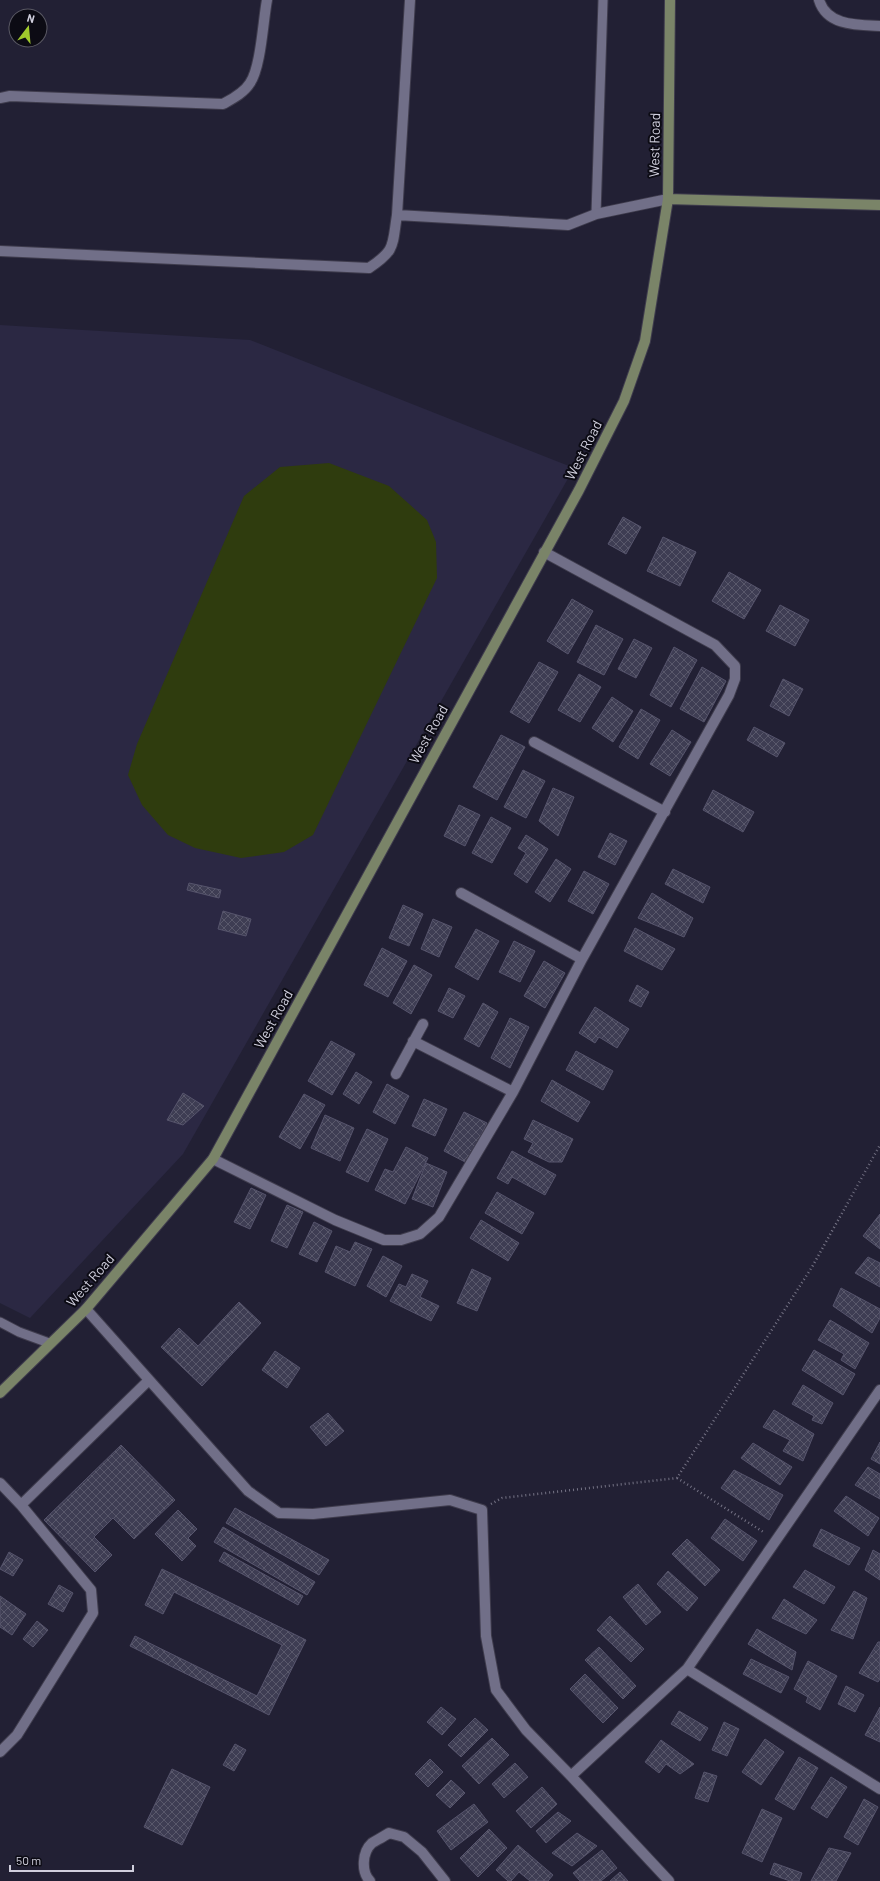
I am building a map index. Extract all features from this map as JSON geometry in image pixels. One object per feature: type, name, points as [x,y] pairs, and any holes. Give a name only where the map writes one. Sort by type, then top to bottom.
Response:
[{"type":"street","points":[[0,98],[10,96],[223,104],[236,97],[250,83],[257,64],[267,0]]},
{"type":"street","points":[[0,252],[369,268],[384,258],[392,248],[397,214],[410,0]]},
{"type":"street","name":"West Road","points":[[0,1393],[86,1309],[213,1159],[579,490],[626,393],[645,341],[668,199],[670,0]]},
{"type":"street","points":[[819,0],[822,9],[835,20],[859,25],[880,26]]},
{"type":"street","points":[[397,214],[568,225],[596,214],[668,199],[880,204]]},
{"type":"street","points":[[213,1159],[335,1220],[384,1240],[401,1240],[420,1234],[439,1217],[513,1092],[582,959],[666,812],[730,695],[735,679],[735,666],[715,645],[544,552]]},
{"type":"street","points":[[534,742],[666,812]]},
{"type":"street","points":[[461,893],[582,959]]},
{"type":"street","points":[[396,1074],[423,1024]]},
{"type":"street","points":[[414,1041],[513,1092]]},
{"type":"street","points":[[86,1309],[248,1491],[279,1513],[313,1514],[450,1500],[482,1510],[486,1636],[496,1690],[526,1730],[669,1881]]},
{"type":"street","points":[[21,1505],[149,1380]]},
{"type":"street","points":[[571,1776],[687,1669],[880,1390]]},
{"type":"street","points":[[0,1483],[21,1505],[91,1590],[93,1613],[17,1735],[0,1752]]},
{"type":"street","points":[[687,1669],[880,1789]]},
{"type":"street","points":[[370,1881],[365,1876],[363,1860],[371,1844],[389,1833],[404,1837],[422,1852],[445,1881]]},
{"type":"lane","points":[[596,214],[603,0]]},
{"type":"lane","points":[[0,1322],[19,1332],[50,1343]]},
{"type":"path","points":[[678,1478],[812,1267],[880,1145]]},
{"type":"path","points":[[482,1510],[502,1498],[678,1478],[776,1540]]},
{"type":"shaded area","points":[[0,325],[250,340],[574,468],[183,1154],[30,1318],[0,1303]]},
{"type":"green space","points":[[329,463],[389,486],[427,520],[436,542],[437,578],[313,835],[284,852],[241,858],[195,848],[168,835],[142,805],[128,775],[137,744],[244,496],[280,467]]},
{"type":"building","points":[[623,517],[641,527],[626,554],[608,544]]},
{"type":"building","points":[[663,537],[696,552],[680,586],[647,571]]},
{"type":"building","points":[[729,572],[761,590],[744,619],[712,601]]},
{"type":"building","points":[[572,599],[593,611],[568,654],[547,641]]},
{"type":"building","points":[[780,605],[809,620],[795,646],[766,631]]},
{"type":"building","points":[[596,625],[623,639],[604,675],[577,662]]},
{"type":"building","points":[[634,639],[652,648],[636,678],[618,669]]},
{"type":"building","points":[[674,647],[697,660],[671,707],[650,695]]},
{"type":"building","points":[[539,662],[558,672],[529,723],[510,712]]},
{"type":"building","points":[[702,667],[726,681],[704,722],[680,709]]},
{"type":"building","points":[[579,674],[601,687],[580,722],[558,710]]},
{"type":"building","points":[[783,679],[803,689],[789,716],[770,706]]},
{"type":"building","points":[[612,697],[633,711],[613,742],[592,728]]},
{"type":"building","points":[[641,709],[660,720],[638,759],[619,747]]},
{"type":"building","points":[[754,727],[785,743],[777,757],[747,740]]},
{"type":"building","points":[[672,730],[691,742],[670,776],[650,764]]},
{"type":"building","points":[[501,735],[525,747],[497,800],[473,787]]},
{"type":"building","points":[[523,770],[545,781],[526,818],[504,807]]},
{"type":"building","points":[[553,788],[574,797],[558,836],[539,821]]},
{"type":"building","points":[[713,790],[754,812],[743,832],[703,810]]},
{"type":"building","points":[[459,805],[480,815],[465,846],[444,836]]},
{"type":"building","points":[[491,817],[511,828],[492,863],[472,853]]},
{"type":"building","points":[[610,833],[627,841],[615,865],[598,857]]},
{"type":"building","points":[[526,835],[548,849],[527,883],[514,874],[526,853],[518,848]]},
{"type":"building","points":[[556,859],[571,869],[550,902],[535,892]]},
{"type":"building","points":[[673,869],[710,887],[703,903],[665,884]]},
{"type":"building","points":[[584,871],[609,884],[593,914],[568,901]]},
{"type":"building","points":[[189,883],[221,890],[219,898],[187,890]]},
{"type":"building","points":[[652,893],[693,918],[684,937],[638,918]]},
{"type":"building","points":[[403,905],[423,914],[409,946],[389,938]]},
{"type":"building","points":[[223,911],[251,919],[246,936],[218,929]]},
{"type":"building","points":[[433,919],[452,927],[439,957],[421,949]]},
{"type":"building","points":[[635,928],[675,949],[662,970],[624,951]]},
{"type":"building","points":[[476,929],[499,941],[478,980],[455,967]]},
{"type":"building","points":[[514,941],[535,951],[520,982],[499,972]]},
{"type":"building","points":[[382,948],[407,961],[388,997],[364,985]]},
{"type":"building","points":[[544,961],[565,973],[545,1008],[524,996]]},
{"type":"building","points":[[414,965],[432,975],[411,1014],[393,1003]]},
{"type":"building","points":[[637,985],[649,992],[641,1007],[629,1001]]},
{"type":"building","points":[[449,988],[465,996],[453,1018],[438,1011]]},
{"type":"building","points":[[483,1003],[498,1012],[479,1047],[464,1039]]},
{"type":"building","points":[[595,1007],[629,1029],[617,1048],[599,1037],[595,1043],[579,1033]]},
{"type":"building","points":[[510,1018],[529,1027],[510,1068],[491,1058]]},
{"type":"building","points":[[331,1041],[355,1054],[332,1095],[308,1081]]},
{"type":"building","points":[[576,1051],[613,1071],[603,1090],[566,1070]]},
{"type":"building","points":[[356,1072],[372,1082],[359,1104],[343,1094]]},
{"type":"building","points":[[552,1080],[590,1102],[578,1122],[541,1101]]},
{"type":"building","points":[[387,1084],[409,1096],[395,1124],[373,1112]]},
{"type":"building","points":[[183,1093],[204,1106],[183,1125],[167,1120]]},
{"type":"building","points":[[304,1094],[325,1105],[300,1149],[279,1137]]},
{"type":"building","points":[[424,1099],[447,1109],[435,1136],[412,1126]]},
{"type":"building","points":[[464,1112],[487,1123],[467,1163],[444,1151]]},
{"type":"building","points":[[325,1115],[354,1128],[340,1161],[311,1148]]},
{"type":"building","points":[[533,1120],[573,1139],[562,1162],[549,1162],[528,1152],[533,1143],[524,1139]]},
{"type":"building","points":[[367,1129],[388,1139],[368,1182],[346,1172]]},
{"type":"building","points":[[406,1147],[428,1158],[405,1204],[375,1190],[385,1169],[393,1172]]},
{"type":"building","points":[[512,1151],[556,1175],[545,1195],[512,1177],[508,1184],[497,1178]]},
{"type":"building","points":[[426,1163],[447,1172],[433,1207],[412,1199]]},
{"type":"building","points":[[251,1188],[266,1195],[250,1229],[234,1222]]},
{"type":"building","points":[[497,1192],[534,1213],[522,1234],[485,1213]]},
{"type":"building","points":[[287,1205],[303,1212],[287,1248],[271,1241]]},
{"type":"building","points":[[880,1214],[880,1249],[863,1236]]},
{"type":"building","points":[[481,1220],[519,1243],[508,1261],[470,1238]]},
{"type":"building","points":[[314,1222],[332,1231],[317,1262],[299,1254]]},
{"type":"building","points":[[355,1242],[372,1249],[355,1286],[325,1272],[336,1246],[350,1252]]},
{"type":"building","points":[[383,1256],[402,1266],[386,1297],[367,1286]]},
{"type":"building","points":[[868,1257],[880,1263],[880,1287],[855,1273]]},
{"type":"building","points":[[472,1269],[491,1278],[477,1311],[457,1303]]},
{"type":"building","points":[[412,1274],[428,1281],[420,1297],[439,1306],[431,1321],[390,1301],[399,1284],[406,1287]]},
{"type":"building","points":[[841,1288],[880,1309],[880,1318],[872,1333],[833,1306]]},
{"type":"building","points":[[239,1302],[261,1323],[202,1386],[161,1347],[179,1328],[198,1346]]},
{"type":"building","points":[[830,1320],[869,1343],[855,1369],[841,1360],[844,1354],[818,1340]]},
{"type":"building","points":[[814,1350],[855,1374],[843,1395],[802,1370]]},
{"type":"building","points":[[275,1351],[300,1368],[287,1388],[262,1370]]},
{"type":"building","points":[[803,1385],[833,1403],[822,1424],[812,1420],[814,1416],[792,1404]]},
{"type":"building","points":[[774,1410],[814,1434],[803,1461],[783,1451],[790,1440],[763,1427]]},
{"type":"building","points":[[328,1413],[344,1431],[326,1446],[310,1427]]},
{"type":"building","points":[[880,1442],[880,1464],[871,1459]]},
{"type":"building","points":[[753,1443],[792,1467],[780,1485],[741,1458]]},
{"type":"building","points":[[121,1445],[175,1500],[134,1539],[113,1518],[94,1537],[112,1555],[95,1572],[44,1520]]},
{"type":"building","points":[[868,1467],[880,1474],[880,1499],[855,1485]]},
{"type":"building","points":[[734,1470],[783,1495],[769,1520],[721,1488]]},
{"type":"building","points":[[846,1496],[879,1518],[868,1536],[834,1511]]},
{"type":"building","points":[[235,1508],[329,1560],[319,1575],[226,1523]]},
{"type":"building","points":[[178,1510],[197,1529],[188,1538],[196,1546],[182,1561],[155,1534]]},
{"type":"building","points":[[725,1519],[757,1541],[743,1561],[711,1538]]},
{"type":"building","points":[[223,1527],[315,1582],[307,1595],[214,1542]]},
{"type":"building","points":[[821,1529],[860,1548],[849,1565],[813,1546]]},
{"type":"building","points":[[687,1539],[720,1570],[705,1586],[672,1554]]},
{"type":"building","points":[[873,1550],[880,1554],[880,1580],[865,1570]]},
{"type":"building","points":[[9,1552],[23,1560],[13,1576],[0,1569]]},
{"type":"building","points":[[224,1552],[303,1596],[298,1605],[219,1561]]},
{"type":"building","points":[[162,1569],[306,1640],[269,1715],[130,1646],[135,1636],[257,1696],[282,1645],[174,1592],[163,1614],[145,1605]]},
{"type":"building","points":[[805,1570],[835,1587],[824,1604],[793,1587]]},
{"type":"building","points":[[668,1571],[698,1598],[687,1611],[657,1584]]},
{"type":"building","points":[[638,1584],[661,1612],[646,1625],[623,1597]]},
{"type":"building","points":[[59,1585],[73,1593],[63,1612],[48,1604]]},
{"type":"building","points":[[854,1591],[867,1598],[853,1639],[831,1630]]},
{"type":"building","points":[[0,1596],[26,1614],[12,1635],[0,1627]]},
{"type":"building","points":[[784,1599],[817,1620],[806,1634],[772,1618]]},
{"type":"building","points":[[610,1616],[644,1649],[631,1662],[597,1630]]},
{"type":"building","points":[[37,1621],[48,1630],[33,1647],[23,1639]]},
{"type":"building","points":[[757,1629],[796,1652],[792,1670],[748,1644]]},
{"type":"building","points":[[878,1642],[880,1642],[880,1679],[878,1682],[859,1673]]},
{"type":"building","points":[[599,1647],[636,1686],[623,1699],[585,1660]]},
{"type":"building","points":[[751,1659],[789,1677],[781,1693],[743,1674]]},
{"type":"building","points":[[808,1661],[837,1676],[820,1710],[806,1702],[808,1697],[794,1689]]},
{"type":"building","points":[[585,1674],[618,1708],[603,1723],[570,1689]]},
{"type":"building","points":[[846,1686],[864,1695],[855,1712],[838,1704]]},
{"type":"building","points":[[441,1707],[456,1719],[442,1735],[427,1722]]},
{"type":"building","points":[[880,1707],[880,1742],[865,1735]]},
{"type":"building","points":[[679,1711],[708,1728],[700,1741],[671,1724]]},
{"type":"building","points":[[475,1718],[488,1730],[461,1757],[448,1745]]},
{"type":"building","points":[[724,1722],[739,1729],[727,1756],[712,1750]]},
{"type":"building","points":[[492,1738],[509,1755],[479,1784],[462,1766]]},
{"type":"building","points":[[765,1739],[784,1752],[761,1785],[742,1772]]},
{"type":"building","points":[[661,1740],[694,1764],[680,1774],[666,1764],[659,1773],[645,1762]]},
{"type":"building","points":[[235,1744],[246,1750],[234,1771],[223,1765]]},
{"type":"building","points":[[799,1757],[818,1768],[794,1810],[775,1799]]},
{"type":"building","points":[[430,1759],[443,1772],[428,1787],[415,1774]]},
{"type":"building","points":[[515,1763],[528,1777],[504,1798],[492,1784]]},
{"type":"building","points":[[172,1769],[210,1787],[182,1845],[144,1827]]},
{"type":"building","points":[[704,1772],[717,1776],[708,1802],[695,1798]]},
{"type":"building","points":[[831,1777],[847,1787],[827,1818],[811,1808]]},
{"type":"building","points":[[451,1780],[465,1793],[450,1808],[436,1795]]},
{"type":"building","points":[[542,1787],[557,1804],[531,1828],[516,1811]]},
{"type":"building","points":[[864,1799],[878,1807],[858,1845],[844,1837]]},
{"type":"building","points":[[474,1804],[488,1822],[451,1850],[437,1831]]},
{"type":"building","points":[[762,1809],[782,1818],[762,1862],[742,1853]]},
{"type":"building","points":[[558,1812],[571,1821],[546,1843],[536,1831]]},
{"type":"building","points":[[489,1829],[507,1848],[478,1877],[460,1858]]},
{"type":"building","points":[[577,1833],[597,1846],[572,1866],[552,1853]]},
{"type":"building","points":[[518,1845],[553,1875],[548,1881],[530,1881],[519,1872],[511,1881],[508,1881],[496,1870]]},
{"type":"building","points":[[829,1848],[851,1853],[836,1881],[811,1881]]},
{"type":"building","points":[[602,1850],[617,1868],[601,1881],[580,1881],[573,1873]]},
{"type":"building","points":[[774,1863],[802,1873],[799,1881],[790,1881],[770,1874]]},
{"type":"building","points":[[620,1872],[628,1881],[610,1881]]}]
